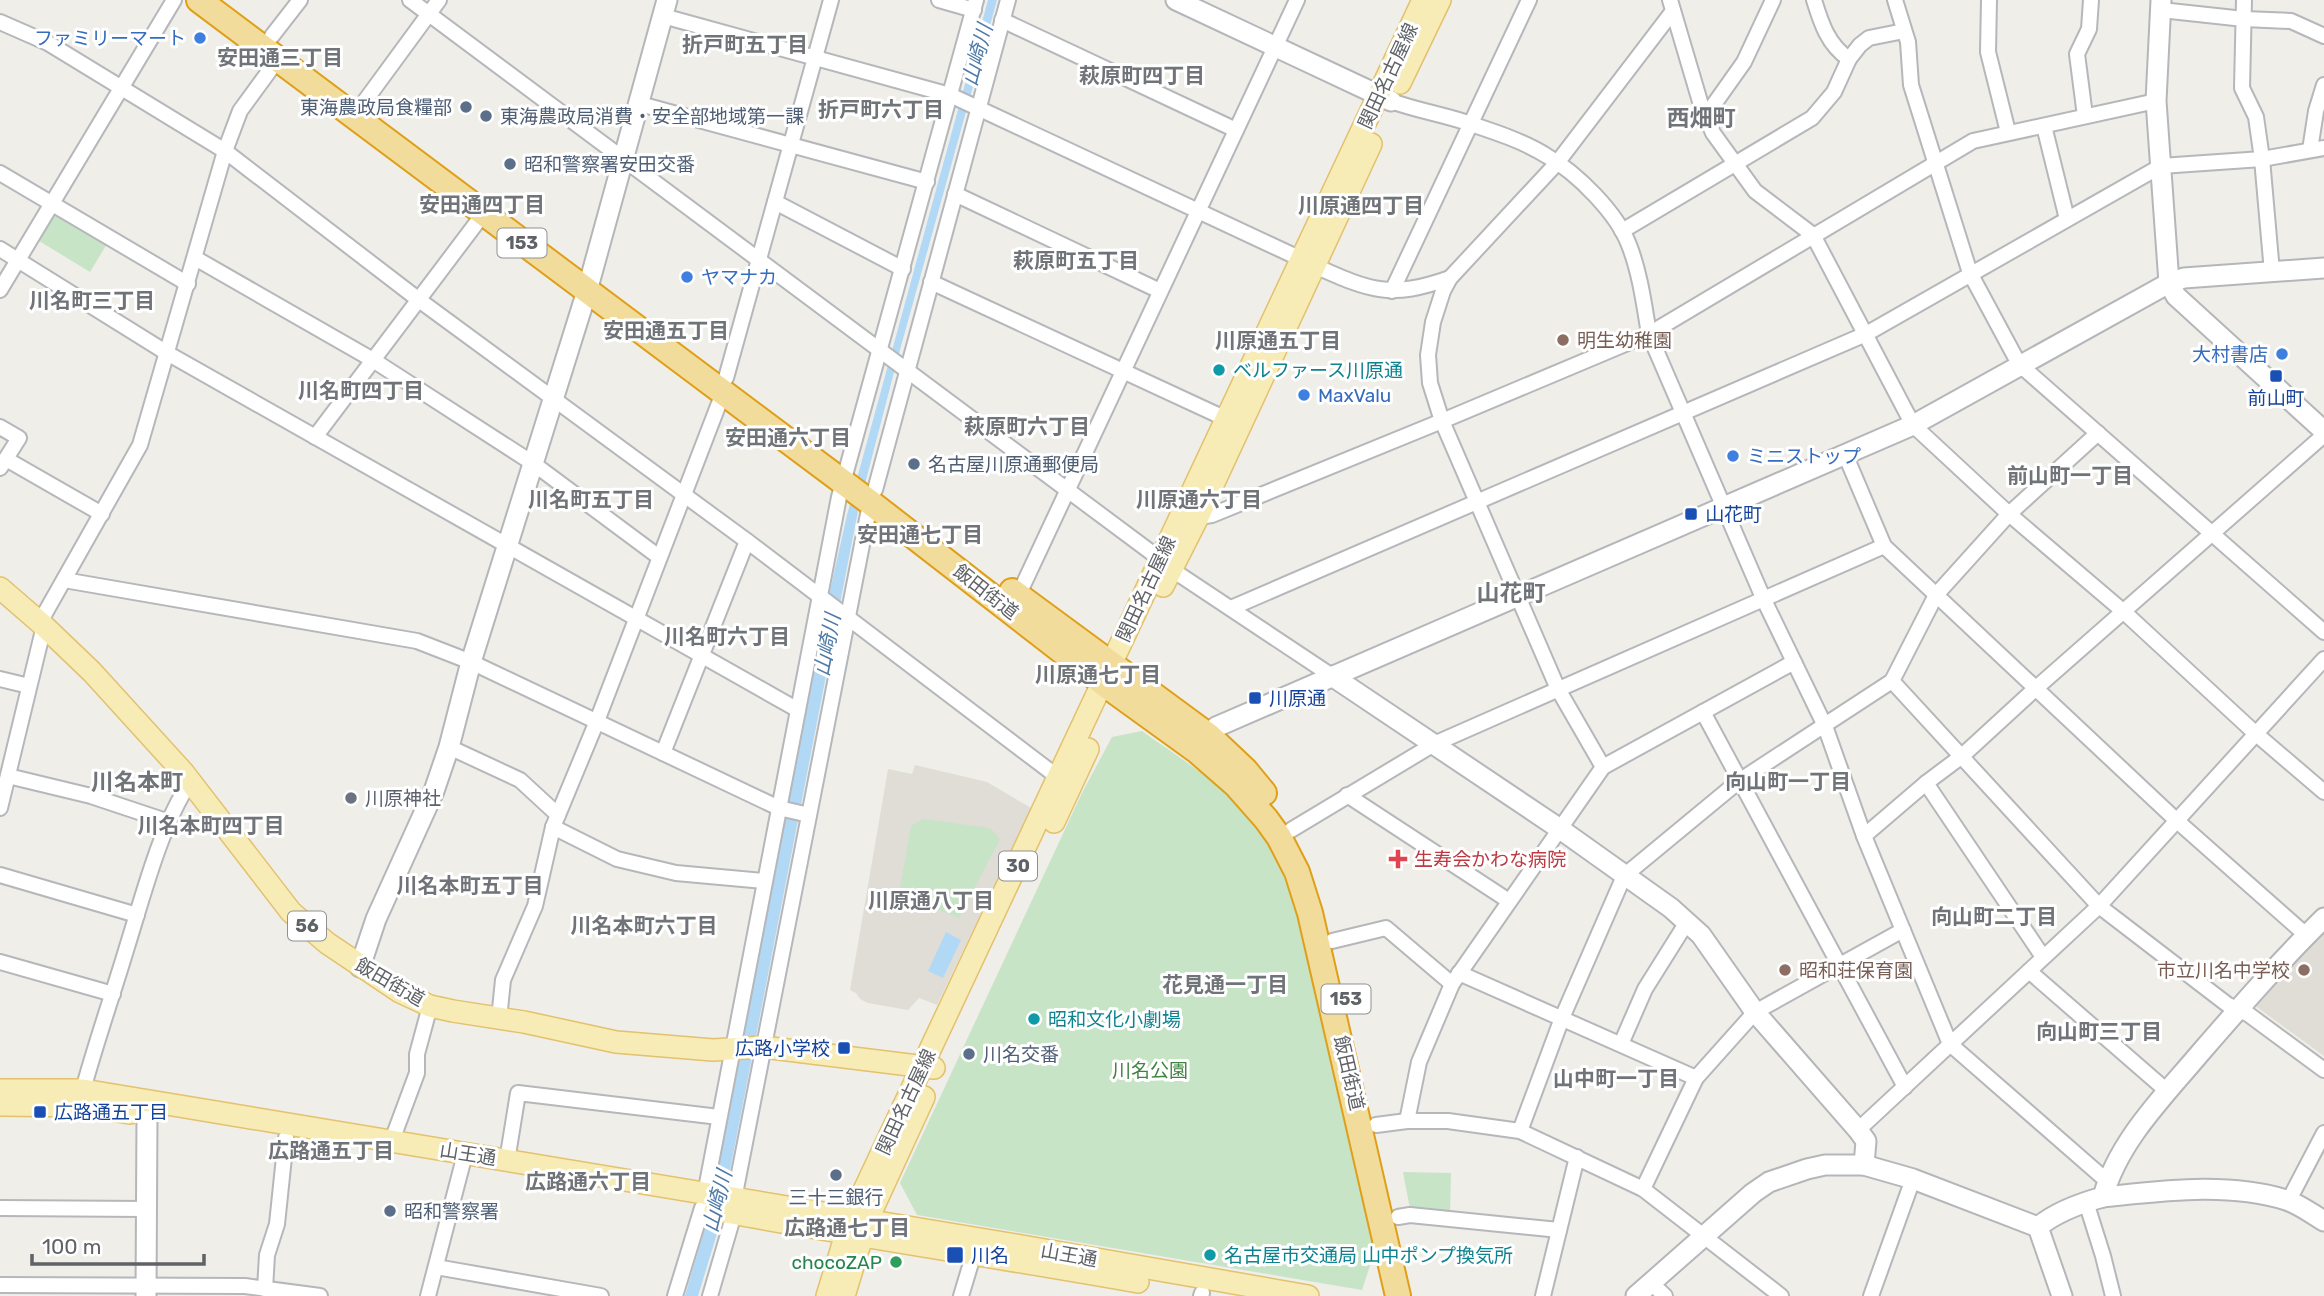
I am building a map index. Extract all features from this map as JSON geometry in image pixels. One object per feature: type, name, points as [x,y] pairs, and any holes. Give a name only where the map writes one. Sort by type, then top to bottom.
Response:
[{"type":"highway","name":"飯田街道","points":[[199,0],[362,105],[589,284],[1113,678],[1203,744],[1245,770],[1291,830],[1314,875],[1332,941],[1415,1296]]},
{"type":"highway","name":"飯田街道","points":[[225,0],[275,47],[484,213],[589,284]]},
{"type":"highway","name":"飯田街道","points":[[872,495],[1018,596],[1113,678]]},
{"type":"highway","name":"飯田街道","points":[[1203,744],[1266,819],[1283,844],[1303,887],[1328,985],[1398,1296]]},
{"type":"main road","name":"関田名古屋線","points":[[929,1068],[1071,787],[1113,678],[1385,98],[1423,0]]},
{"type":"main road","name":"関田名古屋線","points":[[1385,98],[1440,0]]},
{"type":"main road","name":"関田名古屋線","points":[[1165,564],[1198,517],[1233,422]]},
{"type":"main road","name":"飯田街道","points":[[0,588],[92,672],[190,782],[291,912],[327,943],[400,992],[430,1006],[616,1042],[713,1050],[762,1047],[929,1068]]},
{"type":"main road","name":"関田名古屋線","points":[[827,1296],[1059,778],[1113,678]]},
{"type":"main road","name":"山王通","points":[[0,1090],[83,1090],[391,1143],[463,1161],[507,1161],[704,1201]]},
{"type":"main road","name":"山王通","points":[[0,1105],[84,1106],[286,1138],[463,1161],[857,1227],[1308,1296]]},
{"type":"main road","name":"関田名古屋線","points":[[844,1296],[857,1227]]},
{"type":"main road","name":"山王通","points":[[857,1227],[974,1253],[1207,1295]]},
{"type":"street","points":[[0,290],[174,0]]},
{"type":"street","points":[[0,808],[42,624],[140,445],[225,151],[240,111],[300,0]]},
{"type":"street","points":[[410,0],[1165,564],[1560,829],[1671,908],[1701,935],[1755,1012],[1858,1130],[1866,1142],[1864,1164]]},
{"type":"street","points":[[362,105],[439,0]]},
{"type":"street","points":[[499,1018],[503,980],[535,906],[556,821],[684,497],[725,385],[831,0]]},
{"type":"street","points":[[675,1296],[704,1201],[764,881],[846,476],[975,5],[939,0]]},
{"type":"street","points":[[710,1296],[732,1206],[872,495],[1008,0]]},
{"type":"street","points":[[1175,0],[1385,98],[1471,124],[1549,156],[1601,202],[1629,245],[1641,287],[1649,334],[1764,600],[1825,726],[1864,836],[1950,1044],[2098,1193]]},
{"type":"street","points":[[1018,596],[1297,0]]},
{"type":"street","points":[[1392,291],[1529,0]]},
{"type":"street","points":[[1705,117],[1744,62],[1773,0]]},
{"type":"street","points":[[1814,0],[1831,42],[1849,59]]},
{"type":"street","points":[[1895,0],[1908,41],[1911,85],[1970,273],[2020,364],[2324,632]]},
{"type":"street","points":[[1989,0],[1988,52],[2008,132]]},
{"type":"street","points":[[2085,116],[2077,54],[2089,29],[2091,0]]},
{"type":"street","points":[[2245,0],[2242,88],[2256,117],[2272,272]]},
{"type":"street","points":[[1671,5],[1705,117],[1720,144],[1755,191],[1813,235],[1913,425],[2009,514],[2124,612],[2255,733],[2324,792]]},
{"type":"street","points":[[1603,767],[1558,689],[1442,421],[1430,383],[1428,355],[1433,322],[1450,278],[1557,163],[1671,5]]},
{"type":"street","points":[[1864,836],[1962,756],[2324,433],[2176,296],[2169,283],[2156,101],[2161,5],[2244,19],[2291,21],[2324,36]]},
{"type":"street","points":[[360,967],[376,919],[434,792],[449,747],[471,662],[589,284],[665,8],[815,58],[952,96],[1373,290],[1417,289],[1450,278]]},
{"type":"street","points":[[1002,20],[1236,130]]},
{"type":"street","points":[[0,22],[48,43],[225,151],[419,300],[747,541],[1059,778]]},
{"type":"street","points":[[1622,231],[1812,118],[1834,92],[1849,59],[1860,45],[1869,38],[1904,31]]},
{"type":"street","points":[[1231,608],[1866,334],[2161,166],[2262,159],[2317,149],[2315,111],[2324,85]]},
{"type":"street","points":[[1198,517],[1212,515],[1649,334],[1973,141],[2156,101]]},
{"type":"street","points":[[640,104],[928,182]]},
{"type":"street","points":[[2044,126],[2067,219]]},
{"type":"street","points":[[0,173],[188,285]]},
{"type":"street","points":[[955,194],[1160,291]]},
{"type":"street","points":[[775,202],[903,269]]},
{"type":"street","points":[[314,437],[484,213]]},
{"type":"street","points":[[0,249],[167,353],[798,710]]},
{"type":"street","points":[[195,258],[373,360],[534,464],[659,557]]},
{"type":"street","points":[[1203,744],[1216,726],[1913,425],[2169,283],[2184,278],[2324,268]]},
{"type":"street","points":[[931,282],[1233,422]]},
{"type":"street","points":[[0,427],[19,438],[3,464],[102,514]]},
{"type":"street","points":[[1520,1131],[1562,1018],[1624,876],[1740,781],[1892,681],[1936,595],[2009,514],[2098,433]]},
{"type":"street","points":[[1845,454],[1884,547],[2176,820],[2306,935]]},
{"type":"street","points":[[663,753],[747,541]]},
{"type":"street","points":[[1291,830],[1434,744],[1884,547]]},
{"type":"street","points":[[64,580],[417,640],[471,662],[779,808],[809,815]]},
{"type":"street","points":[[1858,1130],[2099,906],[2324,659]]},
{"type":"street","points":[[1407,1121],[1419,1062],[1455,978],[1603,767],[1794,662]]},
{"type":"street","points":[[0,679],[29,686]]},
{"type":"street","points":[[1892,681],[2099,906],[2228,1005],[2248,1014],[2324,1070]]},
{"type":"street","points":[[1703,712],[1905,1087]]},
{"type":"street","points":[[449,747],[520,780],[556,821],[617,859],[676,873],[764,881]]},
{"type":"street","points":[[5,779],[91,796],[169,822]]},
{"type":"street","points":[[83,1090],[169,822],[190,782]]},
{"type":"street","points":[[1926,783],[2043,957]]},
{"type":"street","points":[[1347,795],[1508,901]]},
{"type":"street","points":[[0,875],[137,915]]},
{"type":"street","points":[[2113,1296],[2103,1256],[2098,1193],[2136,1131],[2168,1091],[2238,1009],[2324,918]]},
{"type":"street","points":[[1621,1044],[1645,989],[1687,922]]},
{"type":"street","points":[[1332,941],[1386,928],[1455,978],[1562,1018],[1696,1078]]},
{"type":"street","points":[[1643,1189],[1696,1078],[1755,1012],[1903,930]]},
{"type":"street","points":[[0,962],[113,994]]},
{"type":"street","points":[[2029,971],[2168,1091]]},
{"type":"street","points":[[391,1143],[416,1073],[417,1054],[430,1006]]},
{"type":"street","points":[[507,1161],[518,1093],[719,1117]]},
{"type":"street","points":[[146,1291],[147,1116]]},
{"type":"street","points":[[1376,1125],[1407,1121],[1448,1121],[1520,1131],[1643,1189],[1781,1296]]},
{"type":"street","points":[[2289,1200],[2324,1133]]},
{"type":"street","points":[[265,1289],[267,1255],[277,1224],[286,1138]]},
{"type":"street","points":[[1543,1296],[1577,1157]]},
{"type":"street","points":[[428,1296],[463,1161]]},
{"type":"street","points":[[1650,1292],[1703,1236],[1769,1182],[1807,1168],[1864,1164],[1913,1179],[2038,1227],[2062,1296]]},
{"type":"street","points":[[1871,1296],[1913,1179]]},
{"type":"street","points":[[2038,1227],[2098,1193],[2236,1189],[2289,1200],[2324,1221]]},
{"type":"street","points":[[0,1208],[146,1209]]},
{"type":"street","points":[[1398,1217],[1410,1215],[1559,1230]]},
{"type":"street","points":[[961,1296],[974,1253]]},
{"type":"street","points":[[436,1267],[601,1296]]},
{"type":"street","points":[[0,1285],[146,1291],[245,1286],[320,1296]]},
{"type":"shaded area","points":[[915,765],[987,782],[1031,808],[937,1005],[919,998],[908,1010],[868,1003],[850,990],[888,769],[912,774]]},
{"type":"shaded area","name":"市立川名中学校","points":[[2324,925],[2324,1056],[2254,1005]]},
{"type":"green space","points":[[54,210],[108,242],[90,272],[36,239]]},
{"type":"green space","name":"川名公園","points":[[1142,731],[1198,771],[1238,805],[1266,842],[1290,894],[1307,950],[1376,1247],[1362,1290],[917,1215],[900,1183],[1082,793],[1112,737]]},
{"type":"green space","points":[[923,819],[990,828],[1000,839],[959,918],[899,894],[911,826]]},
{"type":"green space","points":[[1403,1172],[1451,1173],[1450,1214],[1410,1209]]},
{"type":"water","name":"山崎川","points":[[988,0],[997,0],[858,511],[719,1227],[698,1296],[685,1296],[706,1224],[847,515]]},
{"type":"water","points":[[946,932],[961,940],[943,978],[928,971]]},
{"type":"place","name":"ファミリーマート","points":[[200,38]]},
{"type":"place","name":"東海農政局食糧部","points":[[466,107]]},
{"type":"place","name":"東海農政局消費・安全部地域第一課","points":[[486,116]]},
{"type":"place","name":"昭和警察署安田交番","points":[[510,164]]},
{"type":"place","name":"ヤマナカ","points":[[687,277]]},
{"type":"place","name":"明生幼稚園","points":[[1563,340]]},
{"type":"place","name":"大村書店","points":[[2282,354]]},
{"type":"place","name":"ベルファース川原通","points":[[1219,370]]},
{"type":"place","name":"前山町","points":[[2276,376]]},
{"type":"place","name":"MaxValu","points":[[1304,395]]},
{"type":"place","name":"ミニストップ","points":[[1733,456]]},
{"type":"place","name":"名古屋川原通郵便局","points":[[914,464]]},
{"type":"place","name":"山花町","points":[[1691,514]]},
{"type":"place","name":"川原通","points":[[1255,698]]},
{"type":"place","name":"川原神社","points":[[351,798]]},
{"type":"place","name":"生寿会かわな病院","points":[[1398,859]]},
{"type":"place","name":"昭和荘保育園","points":[[1785,970]]},
{"type":"place","name":"市立川名中学校","points":[[2304,970]]},
{"type":"place","name":"昭和文化小劇場","points":[[1034,1019]]},
{"type":"place","name":"広路小学校","points":[[844,1048]]},
{"type":"place","name":"川名交番","points":[[969,1054]]},
{"type":"place","name":"広路通五丁目","points":[[40,1112]]},
{"type":"place","name":"三十三銀行","points":[[836,1175]]},
{"type":"place","name":"昭和警察署","points":[[390,1211]]},
{"type":"place","name":"川名","points":[[955,1255]]},
{"type":"place","name":"名古屋市交通局 山中ポンプ換気所","points":[[1210,1255]]},
{"type":"place","name":"chocoZAP","points":[[896,1262]]},
{"type":"district","name":"折戸町五丁目","points":[[745,44]]},
{"type":"district","name":"安田通三丁目","points":[[280,57]]},
{"type":"district","name":"萩原町四丁目","points":[[1142,75]]},
{"type":"district","name":"折戸町六丁目","points":[[881,109]]},
{"type":"district","name":"西畑町","points":[[1701,118]]},
{"type":"district","name":"安田通四丁目","points":[[482,204]]},
{"type":"district","name":"川原通四丁目","points":[[1361,205]]},
{"type":"district","name":"萩原町五丁目","points":[[1076,260]]},
{"type":"district","name":"川名町三丁目","points":[[92,300]]},
{"type":"district","name":"安田通五丁目","points":[[666,330]]},
{"type":"district","name":"川原通五丁目","points":[[1278,340]]},
{"type":"district","name":"川名町四丁目","points":[[361,390]]},
{"type":"district","name":"萩原町六丁目","points":[[1027,426]]},
{"type":"district","name":"安田通六丁目","points":[[788,437]]},
{"type":"district","name":"前山町一丁目","points":[[2070,475]]},
{"type":"district","name":"川名町五丁目","points":[[591,499]]},
{"type":"district","name":"川原通六丁目","points":[[1199,499]]},
{"type":"district","name":"安田通七丁目","points":[[920,534]]},
{"type":"district","name":"山花町","points":[[1511,593]]},
{"type":"district","name":"川名町六丁目","points":[[727,636]]},
{"type":"district","name":"川原通七丁目","points":[[1098,674]]},
{"type":"district","name":"向山町一丁目","points":[[1788,781]]},
{"type":"district","name":"川名本町","points":[[137,782]]},
{"type":"district","name":"川名本町四丁目","points":[[211,825]]},
{"type":"district","name":"川名本町五丁目","points":[[470,885]]},
{"type":"district","name":"川原通八丁目","points":[[931,900]]},
{"type":"district","name":"向山町二丁目","points":[[1994,916]]},
{"type":"district","name":"川名本町六丁目","points":[[644,925]]},
{"type":"district","name":"花見通一丁目","points":[[1225,984]]},
{"type":"district","name":"向山町三丁目","points":[[2099,1031]]},
{"type":"district","name":"山中町一丁目","points":[[1616,1078]]},
{"type":"district","name":"広路通五丁目","points":[[331,1150]]},
{"type":"district","name":"広路通六丁目","points":[[588,1181]]},
{"type":"district","name":"広路通七丁目","points":[[847,1227]]}]
